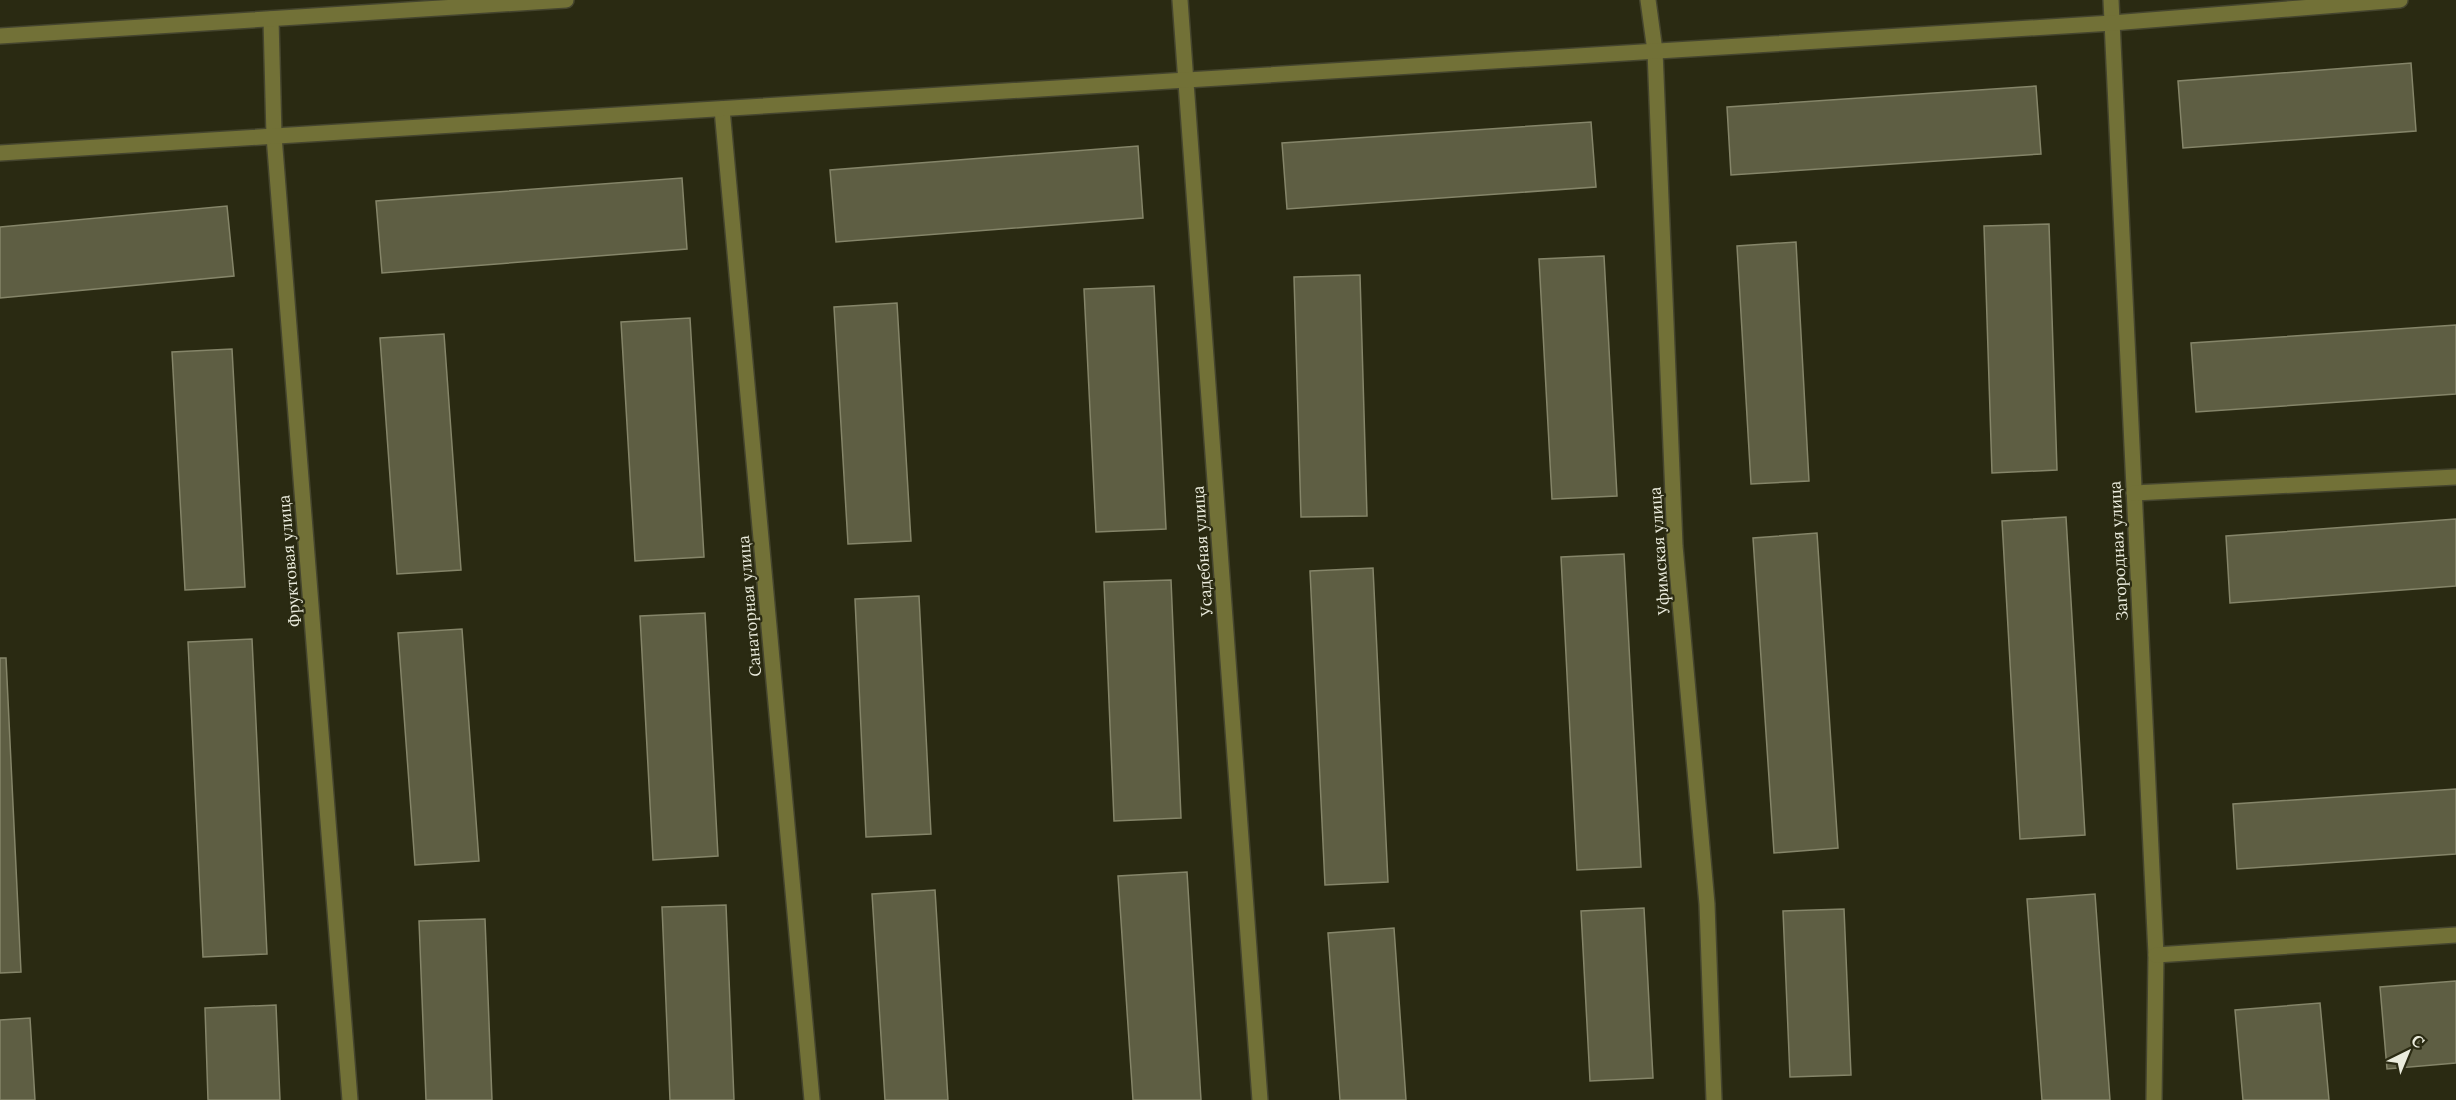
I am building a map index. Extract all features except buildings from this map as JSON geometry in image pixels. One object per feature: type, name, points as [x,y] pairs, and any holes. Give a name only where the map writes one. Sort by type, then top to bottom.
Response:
[{"type":"street","points":[[0,36],[566,0]]},
{"type":"street","name":"Усадебная улица","points":[[1179,0],[1260,1100]]},
{"type":"street","name":"Уфимская улица","points":[[1648,0],[1655,51],[1676,546],[1707,904],[1714,1100]]},
{"type":"street","name":"Загородная улица","points":[[2111,0],[2156,955],[2154,1100]]},
{"type":"street","points":[[0,153],[2112,23],[2400,0]]},
{"type":"street","name":"Фруктовая улица","points":[[271,19],[274,136],[350,1100]]},
{"type":"street","name":"Санаторная улица","points":[[722,109],[812,1100]]},
{"type":"street","points":[[2134,493],[2456,477]]},
{"type":"street","points":[[2156,955],[2456,935]]}]
